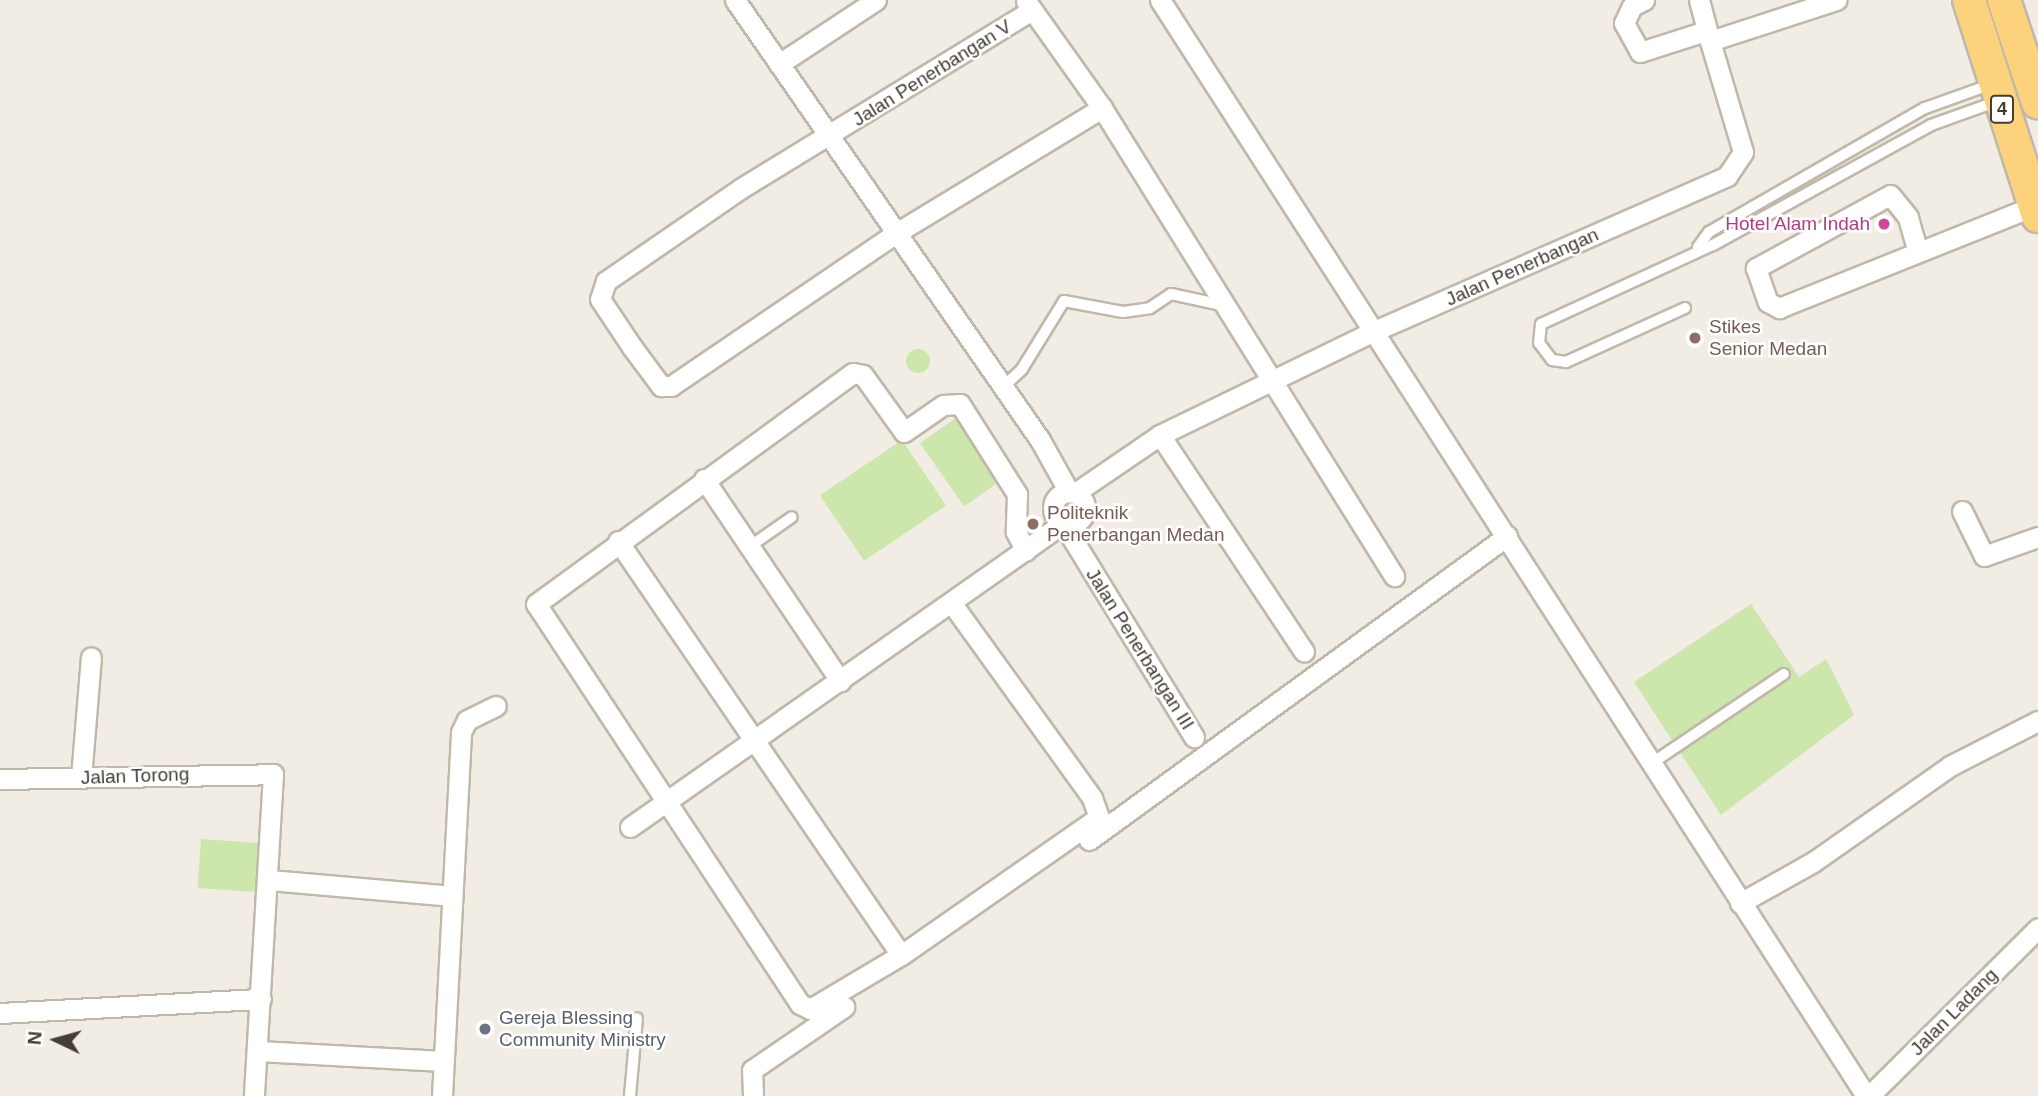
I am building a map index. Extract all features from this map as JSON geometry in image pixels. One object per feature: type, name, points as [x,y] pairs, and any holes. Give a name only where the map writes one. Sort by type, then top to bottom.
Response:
[{"type":"highway","name":"4","points":[[1969,0],[2036,211]]},
{"type":"highway","name":"4","points":[[2004,0],[2030,49],[2038,103]]},
{"type":"street","points":[[630,827],[953,605],[1063,524],[1077,523],[1085,512],[833,136],[735,0]]},
{"type":"street","points":[[779,64],[876,0]]},
{"type":"street","points":[[1160,0],[1370,333],[1507,536],[1740,903],[1868,1096]]},
{"type":"street","points":[[1644,0],[1632,6],[1624,23],[1640,52],[1836,0]]},
{"type":"street","name":"Jalan Penerbangan","points":[[1072,492],[1160,435],[1370,333],[1734,171],[1743,152],[1699,0]]},
{"type":"street","points":[[1029,5],[1102,108],[1222,305],[1394,576]]},
{"type":"street","name":"Jalan Penerbangan V","points":[[898,232],[671,386],[662,386],[600,299],[606,282],[740,189],[833,136],[1029,5]]},
{"type":"street","points":[[898,232],[1102,108]]},
{"type":"street","points":[[1917,249],[1908,217],[1893,195],[1884,195],[1756,268],[1768,302],[1779,309],[1917,249],[2036,211]]},
{"type":"street","points":[[953,605],[1092,798],[1098,817],[901,955],[818,1008],[803,1007],[536,604],[704,479],[859,373],[905,432],[949,402],[960,404],[1017,494],[1016,532],[1026,551]]},
{"type":"street","points":[[1160,435],[1304,652]]},
{"type":"street","points":[[704,479],[840,681]]},
{"type":"street","points":[[1962,511],[1984,556],[2038,537]]},
{"type":"street","name":"Jalan Penerbangan III","points":[[1063,524],[1195,737]]},
{"type":"street","points":[[753,1096],[752,1070],[761,1061],[1257,723],[1507,536]]},
{"type":"street","points":[[618,541],[757,740],[901,955]]},
{"type":"street","points":[[81,778],[91,657]]},
{"type":"street","points":[[442,1096],[461,732],[467,720],[496,706]]},
{"type":"street","points":[[1740,903],[1814,862],[1950,766],[2038,721]]},
{"type":"street","name":"Jalan Torong","points":[[0,779],[270,772],[276,781],[270,880]]},
{"type":"street","points":[[254,1096],[270,880],[452,896]]},
{"type":"street","name":"Jalan Ladang","points":[[1868,1096],[2038,928]]},
{"type":"street","points":[[0,1013],[261,999]]},
{"type":"street","points":[[259,1051],[443,1061]]},
{"type":"lane","points":[[1685,308],[1566,362],[1552,360],[1539,343],[1541,324],[1699,247],[1713,245],[1931,125],[1997,92]]},
{"type":"lane","points":[[1699,247],[1709,232],[1926,108],[1997,92]]},
{"type":"lane","points":[[1003,387],[1022,369],[1064,301],[1123,312],[1150,308],[1171,294],[1222,305]]},
{"type":"lane","points":[[749,547],[792,517]]},
{"type":"lane","points":[[1652,763],[1784,674]]},
{"type":"lane","points":[[630,1096],[637,1018]]},
{"type":"green space","points":[[918,349],[929,356],[930,361],[923,372],[918,373],[907,366],[906,361],[913,350]]},
{"type":"green space","points":[[956,418],[1000,481],[964,506],[920,443]]},
{"type":"green space","points":[[902,440],[946,505],[864,561],[820,495]]},
{"type":"green space","points":[[1751,604],[1799,677],[1826,659],[1854,715],[1721,815],[1634,682]]},
{"type":"green space","points":[[201,839],[272,844],[268,893],[198,888]]},
{"type":"place","name":"Hotel Alam Indah","points":[[1884,224]]},
{"type":"place","name":"Stikes Senior Medan","points":[[1695,338]]},
{"type":"place","name":"Politeknik Penerbangan Medan","points":[[1033,524]]},
{"type":"place","name":"Gereja Blessing Community Ministry","points":[[485,1029]]}]
